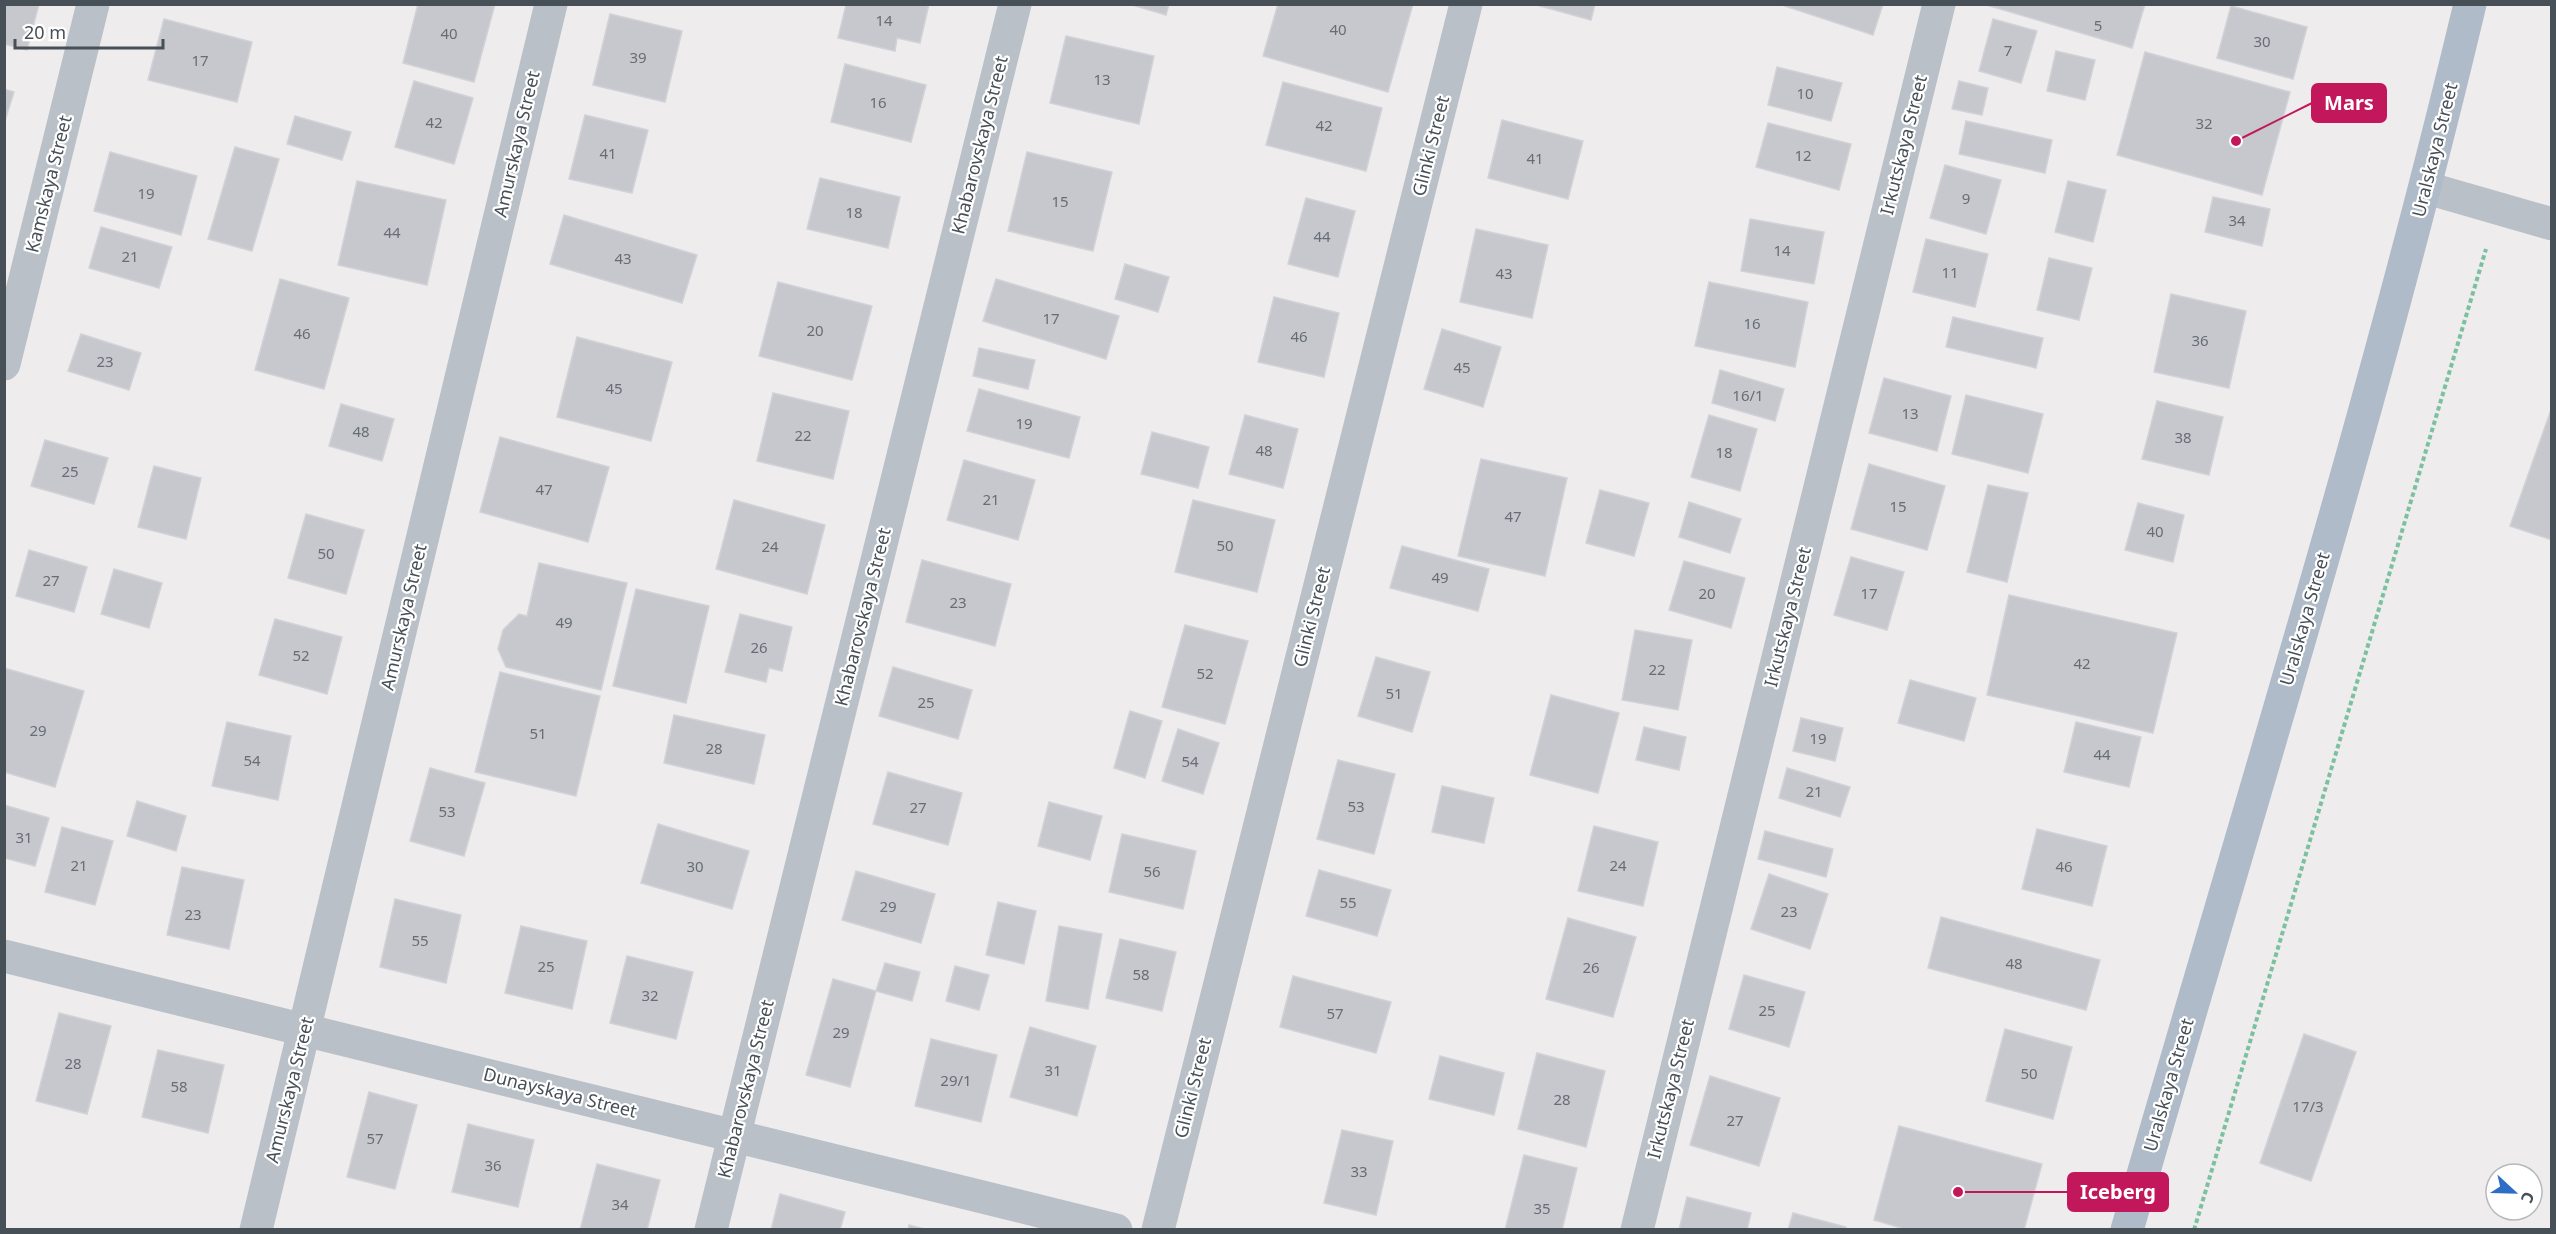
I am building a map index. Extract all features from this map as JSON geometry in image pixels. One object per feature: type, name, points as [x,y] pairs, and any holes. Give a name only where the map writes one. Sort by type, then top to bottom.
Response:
[{"type":"main road","name":"Uralskaya Street","points":[[2127,1230],[2220,903],[2295,655],[2427,188],[2470,4]]},
{"type":"street","name":"Kamskaya Street","points":[[4,364],[93,4]]},
{"type":"street","name":"Amurskaya Street","points":[[256,1230],[550,4]]},
{"type":"street","name":"Khabarovskaya Street","points":[[711,1230],[1015,4]]},
{"type":"street","name":"Glinki Street","points":[[1158,1230],[1466,4]]},
{"type":"street","name":"Irkutskaya Street","points":[[1637,1230],[1939,4]]},
{"type":"street","points":[[2427,188],[2552,224]]},
{"type":"street","name":"Dunayskaya Street","points":[[4,956],[1116,1230]]},
{"type":"path","points":[[2194,1230],[2498,208]]},
{"type":"building","points":[[4,4],[39,4],[27,50],[4,44]]},
{"type":"building","points":[[418,4],[495,4],[474,82],[403,63]]},
{"type":"building","points":[[843,4],[929,4],[920,43],[897,38],[895,51],[838,38],[846,5]]},
{"type":"building","points":[[1129,4],[1169,4],[1166,15]]},
{"type":"building","points":[[1278,4],[1413,4],[1388,92],[1263,56]]},
{"type":"building","points":[[1533,4],[1595,4],[1591,20]]},
{"type":"building","points":[[1779,4],[1883,4],[1873,35]]},
{"type":"building","points":[[1983,4],[2145,4],[2132,48]]},
{"type":"building","points":[[2231,6],[2307,27],[2293,79],[2217,58]]},
{"type":"building","points":[[610,14],[682,31],[665,102],[593,85]]},
{"type":"building","points":[[164,19],[252,42],[237,102],[148,80]]},
{"type":"building","points":[[1993,19],[2037,31],[2021,83],[1979,71]]},
{"type":"building","points":[[1066,36],[1154,56],[1139,124],[1050,103]]},
{"type":"building","points":[[2056,51],[2095,60],[2085,100],[2047,91]]},
{"type":"building","points":[[2145,52],[2290,92],[2262,195],[2117,155]]},
{"type":"building","points":[[845,64],[926,85],[911,142],[831,122]]},
{"type":"building","points":[[1777,67],[1842,83],[1831,121],[1768,105]]},
{"type":"building","points":[[414,81],[473,98],[454,164],[395,147]]},
{"type":"building","points":[[1959,81],[1988,88],[1982,115],[1952,109]]},
{"type":"building","points":[[1283,82],[1382,108],[1366,171],[1266,145]]},
{"type":"building","points":[[4,89],[14,92],[4,124]]},
{"type":"building","points":[[585,115],[648,130],[632,193],[569,179]]},
{"type":"building","points":[[295,116],[351,132],[342,160],[287,144]]},
{"type":"building","points":[[1502,120],[1583,141],[1568,199],[1488,178]]},
{"type":"building","points":[[1966,121],[2052,140],[2045,173],[1959,154]]},
{"type":"building","points":[[1768,123],[1851,144],[1839,190],[1756,167]]},
{"type":"building","points":[[235,147],[279,159],[252,251],[208,239]]},
{"type":"building","points":[[110,152],[197,176],[181,235],[94,211]]},
{"type":"building","points":[[1027,152],[1112,172],[1093,251],[1008,231]]},
{"type":"building","points":[[1945,165],[2001,180],[1986,234],[1930,218]]},
{"type":"building","points":[[820,178],[900,197],[888,248],[807,229]]},
{"type":"building","points":[[357,181],[446,200],[427,285],[338,265]]},
{"type":"building","points":[[2068,181],[2106,190],[2093,242],[2055,232]]},
{"type":"building","points":[[2213,197],[2270,209],[2262,246],[2205,232]]},
{"type":"building","points":[[1306,198],[1355,211],[1338,277],[1288,264]]},
{"type":"building","points":[[564,215],[697,255],[682,303],[550,264]]},
{"type":"building","points":[[1750,219],[1824,232],[1814,284],[1741,271]]},
{"type":"building","points":[[101,227],[172,247],[159,288],[89,268]]},
{"type":"building","points":[[1476,229],[1548,245],[1532,318],[1460,302]]},
{"type":"building","points":[[1926,239],[1988,254],[1975,307],[1913,292]]},
{"type":"building","points":[[2049,258],[2092,268],[2079,320],[2037,310]]},
{"type":"building","points":[[1125,264],[1169,277],[1158,312],[1115,299]]},
{"type":"building","points":[[280,279],[349,298],[324,389],[255,370]]},
{"type":"building","points":[[996,279],[1119,316],[1106,359],[983,321]]},
{"type":"building","points":[[778,282],[872,306],[852,380],[759,356]]},
{"type":"building","points":[[1709,282],[1808,302],[1795,367],[1695,346]]},
{"type":"building","points":[[2171,294],[2246,311],[2229,388],[2154,372]]},
{"type":"building","points":[[1274,297],[1339,313],[1324,377],[1258,362]]},
{"type":"building","points":[[1953,317],[2043,338],[2036,368],[1946,347]]},
{"type":"building","points":[[1442,329],[1501,347],[1483,407],[1424,389]]},
{"type":"building","points":[[81,334],[141,353],[129,390],[68,371]]},
{"type":"building","points":[[577,337],[672,362],[651,441],[557,417]]},
{"type":"building","points":[[979,348],[1035,360],[1028,389],[973,376]]},
{"type":"building","points":[[1720,370],[1784,389],[1775,421],[1712,403]]},
{"type":"building","points":[[1884,378],[1951,396],[1937,451],[1869,433]]},
{"type":"building","points":[[979,389],[1080,417],[1069,458],[967,431]]},
{"type":"building","points":[[773,393],[849,411],[833,479],[757,461]]},
{"type":"building","points":[[1966,395],[2043,414],[2028,473],[1952,454]]},
{"type":"building","points":[[2157,401],[2223,417],[2209,475],[2142,459]]},
{"type":"building","points":[[341,404],[394,419],[382,461],[329,446]]},
{"type":"building","points":[[2552,407],[2552,540],[2510,526]]},
{"type":"building","points":[[1245,415],[1298,429],[1283,488],[1229,474]]},
{"type":"building","points":[[1709,415],[1757,429],[1740,491],[1691,477]]},
{"type":"building","points":[[1152,432],[1209,447],[1198,488],[1141,474]]},
{"type":"building","points":[[500,437],[609,467],[588,542],[480,512]]},
{"type":"building","points":[[45,440],[108,458],[94,504],[31,486]]},
{"type":"building","points":[[1481,459],[1567,478],[1545,576],[1458,556]]},
{"type":"building","points":[[964,460],[1035,480],[1018,540],[947,520]]},
{"type":"building","points":[[1869,464],[1945,486],[1927,550],[1851,529]]},
{"type":"building","points":[[154,466],[201,478],[186,539],[138,527]]},
{"type":"building","points":[[1988,485],[2028,493],[2007,582],[1967,572]]},
{"type":"building","points":[[1600,490],[1649,503],[1634,556],[1586,543]]},
{"type":"building","points":[[734,500],[825,525],[807,594],[716,569]]},
{"type":"building","points":[[1193,500],[1275,520],[1257,592],[1175,572]]},
{"type":"building","points":[[1689,502],[1741,519],[1730,553],[1679,537]]},
{"type":"building","points":[[2138,503],[2184,515],[2173,562],[2125,550]]},
{"type":"building","points":[[306,514],[364,530],[346,594],[288,578]]},
{"type":"building","points":[[1402,546],[1489,569],[1478,611],[1390,588]]},
{"type":"building","points":[[29,550],[87,567],[74,612],[16,596]]},
{"type":"building","points":[[1851,557],[1904,572],[1887,630],[1834,615]]},
{"type":"building","points":[[922,560],[1011,584],[995,646],[906,622]]},
{"type":"building","points":[[1684,561],[1745,578],[1731,628],[1669,610]]},
{"type":"building","points":[[539,563],[627,583],[601,690],[506,667],[498,649],[503,630],[519,614],[527,616]]},
{"type":"building","points":[[114,569],[162,583],[149,628],[101,614]]},
{"type":"building","points":[[636,589],[709,606],[686,703],[613,686]]},
{"type":"building","points":[[2009,595],[2177,633],[2153,733],[1987,695]]},
{"type":"building","points":[[740,614],[792,627],[782,671],[769,668],[766,682],[725,672]]},
{"type":"building","points":[[275,619],[342,637],[327,694],[259,675]]},
{"type":"building","points":[[1185,625],[1248,641],[1225,724],[1162,707]]},
{"type":"building","points":[[1635,630],[1692,640],[1678,710],[1622,700]]},
{"type":"building","points":[[1376,657],[1430,672],[1412,732],[1358,716]]},
{"type":"building","points":[[893,667],[972,690],[958,739],[879,716]]},
{"type":"building","points":[[4,668],[84,691],[55,787],[4,772]]},
{"type":"building","points":[[500,672],[600,696],[576,796],[475,772]]},
{"type":"building","points":[[1910,680],[1976,698],[1964,741],[1898,723]]},
{"type":"building","points":[[1551,695],[1619,713],[1598,793],[1530,775]]},
{"type":"building","points":[[1130,711],[1162,721],[1145,778],[1114,768]]},
{"type":"building","points":[[674,715],[765,735],[754,784],[664,763]]},
{"type":"building","points":[[1801,718],[1843,728],[1835,761],[1793,751]]},
{"type":"building","points":[[227,722],[291,736],[278,800],[212,786]]},
{"type":"building","points":[[2076,722],[2141,737],[2129,787],[2064,772]]},
{"type":"building","points":[[1644,727],[1686,737],[1679,770],[1636,760]]},
{"type":"building","points":[[1178,729],[1219,743],[1203,794],[1162,781]]},
{"type":"building","points":[[1338,760],[1395,774],[1374,854],[1317,839]]},
{"type":"building","points":[[430,768],[485,783],[464,856],[410,841]]},
{"type":"building","points":[[1787,768],[1850,787],[1840,817],[1779,798]]},
{"type":"building","points":[[888,772],[962,793],[948,845],[873,824]]},
{"type":"building","points":[[1442,786],[1494,798],[1484,843],[1432,832]]},
{"type":"building","points":[[137,801],[186,816],[176,851],[127,836]]},
{"type":"building","points":[[1049,802],[1102,816],[1090,860],[1038,846]]},
{"type":"building","points":[[4,805],[49,818],[35,866],[4,858]]},
{"type":"building","points":[[658,824],[749,851],[732,909],[641,883]]},
{"type":"building","points":[[1594,826],[1658,842],[1643,906],[1578,891]]},
{"type":"building","points":[[62,827],[113,841],[95,905],[45,892]]},
{"type":"building","points":[[2037,829],[2107,846],[2092,906],[2022,889]]},
{"type":"building","points":[[1765,831],[1833,849],[1826,877],[1758,859]]},
{"type":"building","points":[[1122,834],[1196,851],[1183,909],[1109,892]]},
{"type":"building","points":[[182,867],[244,880],[229,949],[167,935]]},
{"type":"building","points":[[1319,870],[1391,890],[1377,936],[1306,916]]},
{"type":"building","points":[[856,871],[935,894],[921,943],[842,920]]},
{"type":"building","points":[[1769,874],[1828,894],[1810,949],[1751,929]]},
{"type":"building","points":[[395,899],[461,915],[446,983],[380,967]]},
{"type":"building","points":[[998,902],[1036,911],[1024,964],[986,955]]},
{"type":"building","points":[[1941,917],[2100,960],[2086,1010],[1928,968]]},
{"type":"building","points":[[1568,918],[1636,937],[1613,1017],[1546,999]]},
{"type":"building","points":[[521,926],[587,941],[572,1009],[505,993]]},
{"type":"building","points":[[1059,926],[1102,934],[1088,1009],[1046,1001]]},
{"type":"building","points":[[1120,939],[1176,952],[1162,1011],[1106,998]]},
{"type":"building","points":[[627,956],[693,972],[676,1039],[610,1023]]},
{"type":"building","points":[[885,963],[920,972],[912,1001],[876,991]]},
{"type":"building","points":[[955,966],[989,975],[979,1010],[946,1001]]},
{"type":"building","points":[[1744,975],[1805,992],[1789,1047],[1729,1029]]},
{"type":"building","points":[[1293,976],[1391,1002],[1376,1053],[1280,1027]]},
{"type":"building","points":[[833,979],[876,991],[850,1087],[806,1075]]},
{"type":"building","points":[[59,1013],[111,1026],[87,1114],[36,1101]]},
{"type":"building","points":[[1030,1027],[1096,1046],[1077,1116],[1010,1097]]},
{"type":"building","points":[[2005,1029],[2072,1047],[2053,1119],[1986,1101]]},
{"type":"building","points":[[2304,1034],[2356,1052],[2311,1181],[2260,1163]]},
{"type":"building","points":[[931,1039],[997,1055],[981,1122],[915,1106]]},
{"type":"building","points":[[158,1050],[224,1065],[208,1133],[142,1117]]},
{"type":"building","points":[[1537,1053],[1605,1071],[1586,1147],[1518,1129]]},
{"type":"building","points":[[1440,1056],[1504,1073],[1494,1115],[1429,1099]]},
{"type":"building","points":[[1710,1076],[1780,1098],[1759,1166],[1690,1145]]},
{"type":"building","points":[[369,1092],[417,1105],[395,1189],[347,1177]]},
{"type":"building","points":[[468,1124],[534,1140],[518,1207],[452,1192]]},
{"type":"building","points":[[1899,1126],[2042,1164],[2024,1230],[1908,1230],[1874,1220]]},
{"type":"building","points":[[1342,1130],[1393,1141],[1376,1215],[1324,1203]]},
{"type":"building","points":[[1524,1155],[1577,1168],[1562,1230],[1505,1230]]},
{"type":"building","points":[[597,1164],[660,1180],[647,1230],[580,1230]]},
{"type":"building","points":[[780,1194],[845,1212],[840,1230],[771,1230]]},
{"type":"building","points":[[1687,1197],[1751,1213],[1747,1230],[1679,1230]]},
{"type":"building","points":[[1793,1213],[1846,1227],[1846,1230],[1788,1230]]},
{"type":"building","points":[[909,1225],[928,1230],[908,1230]]},
{"type":"place","name":"Mars","points":[[2236,141]]},
{"type":"place","name":"Iceberg","points":[[1958,1192]]}]
